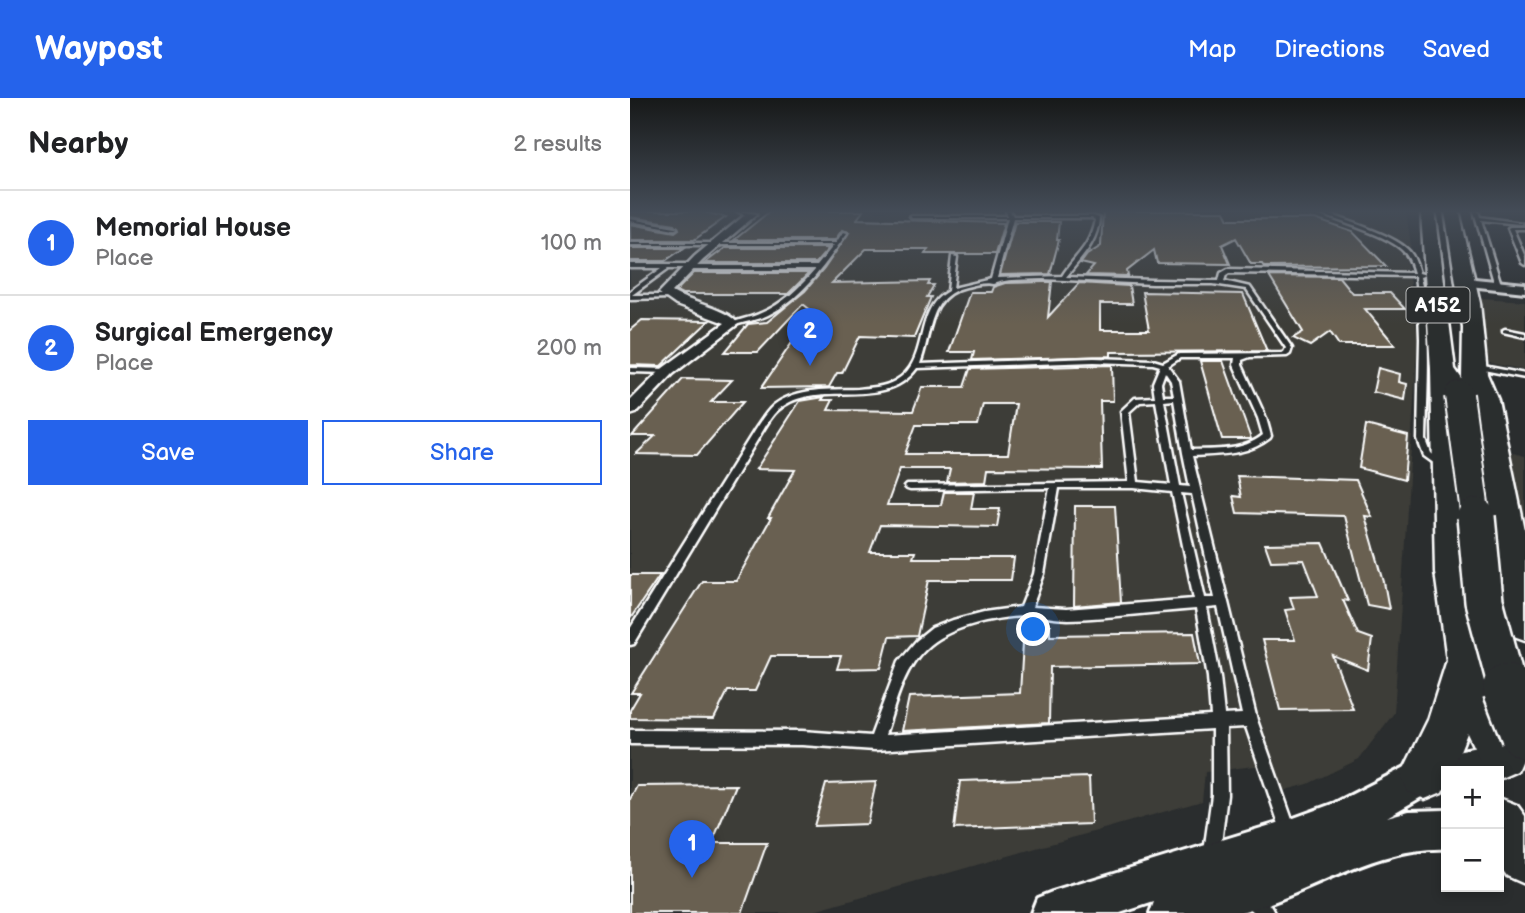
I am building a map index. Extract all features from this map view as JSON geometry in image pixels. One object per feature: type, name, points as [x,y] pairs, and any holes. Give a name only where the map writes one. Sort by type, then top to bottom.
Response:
[{"type":"main road","name":"A152","points":[[1426,249],[1424,277],[1465,380],[1506,619],[1525,678]]},
{"type":"main road","name":"A152","points":[[1459,249],[1472,311],[1465,380],[1484,601],[1505,682],[1507,754]]},
{"type":"main road","points":[[1453,572],[1464,584],[1480,590],[1521,596],[1485,400],[1465,380],[1442,391],[1453,572],[1466,657],[1479,710],[1507,754]]},
{"type":"main road","points":[[1425,775],[1446,735],[1458,699],[1466,657]]},
{"type":"street","points":[[630,410],[668,371],[732,324],[729,319],[669,297],[666,290],[710,249]]},
{"type":"street","points":[[1466,285],[1525,288]]},
{"type":"street","points":[[1466,285],[1525,294]]},
{"type":"street","points":[[1052,913],[1291,839],[1345,819],[1425,775],[1507,754]]},
{"type":"street","points":[[1171,913],[1255,902],[1306,870],[1398,832],[1419,828],[1441,829]]},
{"type":"lane","points":[[732,324],[766,314],[787,301],[833,249]]},
{"type":"lane","points":[[993,282],[1001,249]]},
{"type":"lane","points":[[1064,276],[1085,249]]},
{"type":"lane","points":[[1403,249],[1424,277],[1422,440],[1427,454],[1446,468]]},
{"type":"lane","points":[[1488,249],[1497,282],[1501,286]]},
{"type":"lane","points":[[950,290],[954,257]]},
{"type":"lane","points":[[630,266],[818,268]]},
{"type":"lane","points":[[630,295],[668,266]]},
{"type":"lane","points":[[1221,283],[1223,274],[1228,271],[1424,277]]},
{"type":"lane","points":[[1238,285],[1239,275],[1249,274],[1424,277]]},
{"type":"lane","points":[[630,640],[758,431],[775,408],[801,395],[889,386],[901,381],[918,366],[936,303],[950,290],[993,282],[1064,276],[1221,283],[1248,288],[1289,348],[1287,354],[1179,356],[1164,365],[1157,383],[1201,604],[1219,723],[1220,793],[1217,830],[1209,866]]},
{"type":"lane","points":[[630,295],[669,297]]},
{"type":"lane","points":[[1505,331],[1525,335]]},
{"type":"lane","points":[[1187,453],[1247,449],[1260,443],[1266,436],[1262,418],[1238,365],[1238,359],[1245,356]]},
{"type":"lane","points":[[918,366],[1094,360],[1153,362],[1164,365],[1175,381],[1187,453],[1250,720],[1263,765],[1291,839]]},
{"type":"lane","points":[[630,370],[668,371]]},
{"type":"lane","points":[[1465,380],[1525,376]]},
{"type":"lane","points":[[1134,485],[1125,411],[1138,400],[1177,398]]},
{"type":"lane","points":[[1026,611],[1039,574],[1055,485]]},
{"type":"lane","points":[[910,487],[1134,485],[1197,491]]},
{"type":"lane","points":[[875,743],[903,665],[920,645],[936,632],[953,625],[1026,611],[1066,614],[1222,603]]},
{"type":"lane","points":[[630,737],[802,738],[875,743],[1250,720]]},
{"type":"shaded area","points":[[630,249],[1399,249],[1406,258],[1418,337],[1394,713],[1359,759],[1308,784],[1282,791],[1269,762],[1205,772],[1202,801],[807,913],[630,913]]},
{"type":"shaded area","points":[[1481,298],[1525,301],[1525,370],[1489,363]]},
{"type":"shaded area","points":[[1509,452],[1525,456],[1525,535]]},
{"type":"building","points":[[630,249],[682,249],[665,261],[630,261]]},
{"type":"building","points":[[724,249],[828,249],[816,263],[705,263]]},
{"type":"building","points":[[837,249],[866,249],[832,283],[930,281],[928,285],[934,285],[927,297],[931,297],[914,338],[860,336],[842,373],[837,373],[829,387],[761,388],[813,312],[803,304],[758,352],[725,352],[748,324],[767,322],[805,291]]},
{"type":"building","points":[[928,249],[996,249],[995,254],[925,254]]},
{"type":"building","points":[[1007,249],[1057,249],[1050,274],[1000,275]]},
{"type":"building","points":[[1096,249],[1224,249],[1230,264],[1157,263],[1154,250],[1127,271],[1128,276],[1086,275],[1094,266],[1081,263]]},
{"type":"building","points":[[1242,249],[1370,249],[1386,266],[1264,267],[1262,264],[1251,264]]},
{"type":"building","points":[[694,273],[809,273],[788,294],[682,294],[676,291]]},
{"type":"building","points":[[1269,276],[1339,277],[1352,293],[1390,293],[1405,309],[1365,309],[1395,345],[1339,345],[1330,332],[1310,346],[1293,338],[1303,332]]},
{"type":"building","points":[[1052,282],[1048,317],[1079,283],[1129,286],[1132,304],[1100,304],[1100,330],[1149,330],[1142,292],[1243,294],[1267,351],[1111,352],[1111,356],[972,360],[974,352],[949,352],[970,292],[991,292],[993,287],[1005,283]]},
{"type":"building","points":[[642,320],[709,321],[661,366],[630,365],[630,330]]},
{"type":"building","points":[[1200,361],[1223,361],[1251,439],[1222,439]]},
{"type":"building","points":[[1112,365],[1113,401],[1100,401],[1102,469],[988,468],[986,481],[947,482],[950,469],[900,469],[887,505],[941,505],[944,492],[974,492],[971,509],[1000,509],[997,527],[880,525],[870,552],[915,552],[913,558],[1014,558],[1011,580],[929,580],[917,636],[889,637],[881,668],[837,669],[841,656],[771,656],[755,691],[728,691],[714,719],[630,718],[630,710],[640,693],[631,693],[702,581],[736,581],[771,518],[768,518],[795,470],[756,469],[800,401],[824,397],[822,400],[833,400],[828,410],[913,411],[922,387],[964,387],[970,369]],"holes":[[[983,404],[1016,404],[1008,454],[905,454],[916,425],[978,425]]]},
{"type":"building","points":[[1378,368],[1400,374],[1399,382],[1407,384],[1405,400],[1373,392]]},
{"type":"building","points":[[683,379],[732,380],[711,402],[743,402],[697,455],[636,454],[655,436],[632,436]]},
{"type":"building","points":[[1366,425],[1408,436],[1404,480],[1359,468]]},
{"type":"building","points":[[1237,476],[1356,480],[1372,517],[1365,516],[1389,609],[1367,605],[1344,516],[1237,513],[1233,496],[1241,497]]},
{"type":"building","points":[[1075,506],[1115,506],[1121,602],[1074,606]]},
{"type":"building","points":[[1323,543],[1348,601],[1343,600],[1358,634],[1372,639],[1368,670],[1333,656],[1353,709],[1280,710],[1262,640],[1295,640],[1285,610],[1294,609],[1290,597],[1318,596],[1304,560],[1271,561],[1265,544]]},
{"type":"building","points":[[630,575],[660,575],[630,619]]},
{"type":"building","points":[[1050,625],[1050,635],[1194,633],[1200,664],[1050,667],[1049,723],[902,731],[909,697],[1020,693],[1024,626]]},
{"type":"building","points":[[1089,777],[1091,824],[954,829],[960,781]]},
{"type":"building","points":[[876,782],[867,824],[814,826],[826,784]]},
{"type":"building","points":[[736,785],[712,843],[767,843],[742,913],[630,913],[630,799],[637,786]]},
{"type":"place","name":"Surgical Emergency","points":[[810,366]]},
{"type":"place","name":"Memorial House","points":[[692,878]]}]
